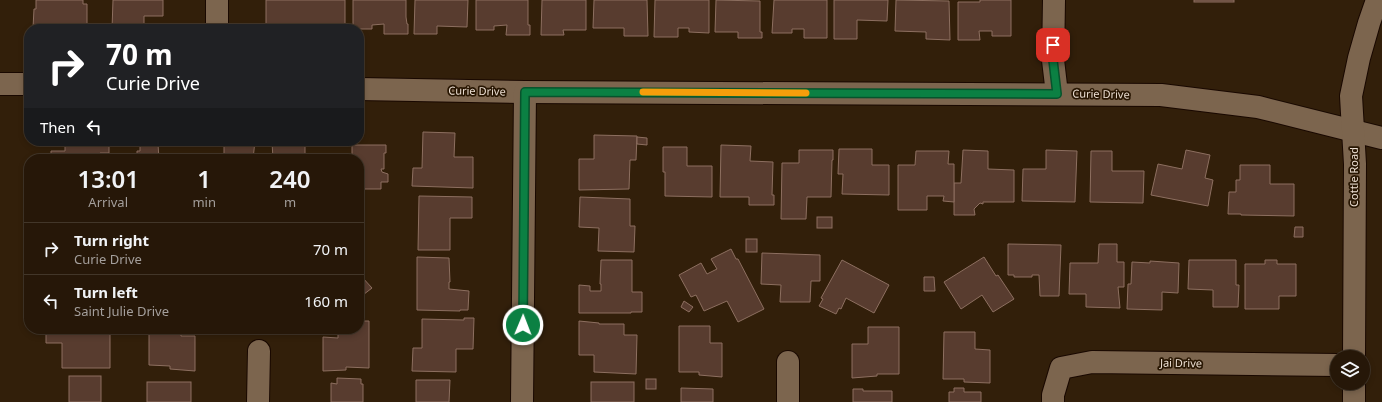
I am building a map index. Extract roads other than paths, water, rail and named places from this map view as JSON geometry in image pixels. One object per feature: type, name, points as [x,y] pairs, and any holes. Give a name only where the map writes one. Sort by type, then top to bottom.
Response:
[{"type":"street","points":[[217,0],[217,24]]},
{"type":"street","points":[[1054,0],[1053,60],[1057,94]]},
{"type":"street","name":"Cottle Road","points":[[1354,350],[1355,164],[1351,96],[1368,23],[1377,0]]},
{"type":"street","points":[[0,84],[24,84]]},
{"type":"street","name":"Curie Drive","points":[[364,89],[525,92],[1057,94],[1169,96],[1258,108],[1382,138]]},
{"type":"street","points":[[522,402],[525,92]]},
{"type":"street","points":[[258,402],[259,351]]},
{"type":"street","points":[[788,362],[788,402]]},
{"type":"street","name":"Jai Drive","points":[[1053,402],[1053,395],[1061,368],[1092,362],[1330,365]]},
{"type":"street","points":[[1354,390],[1354,402]]}]
